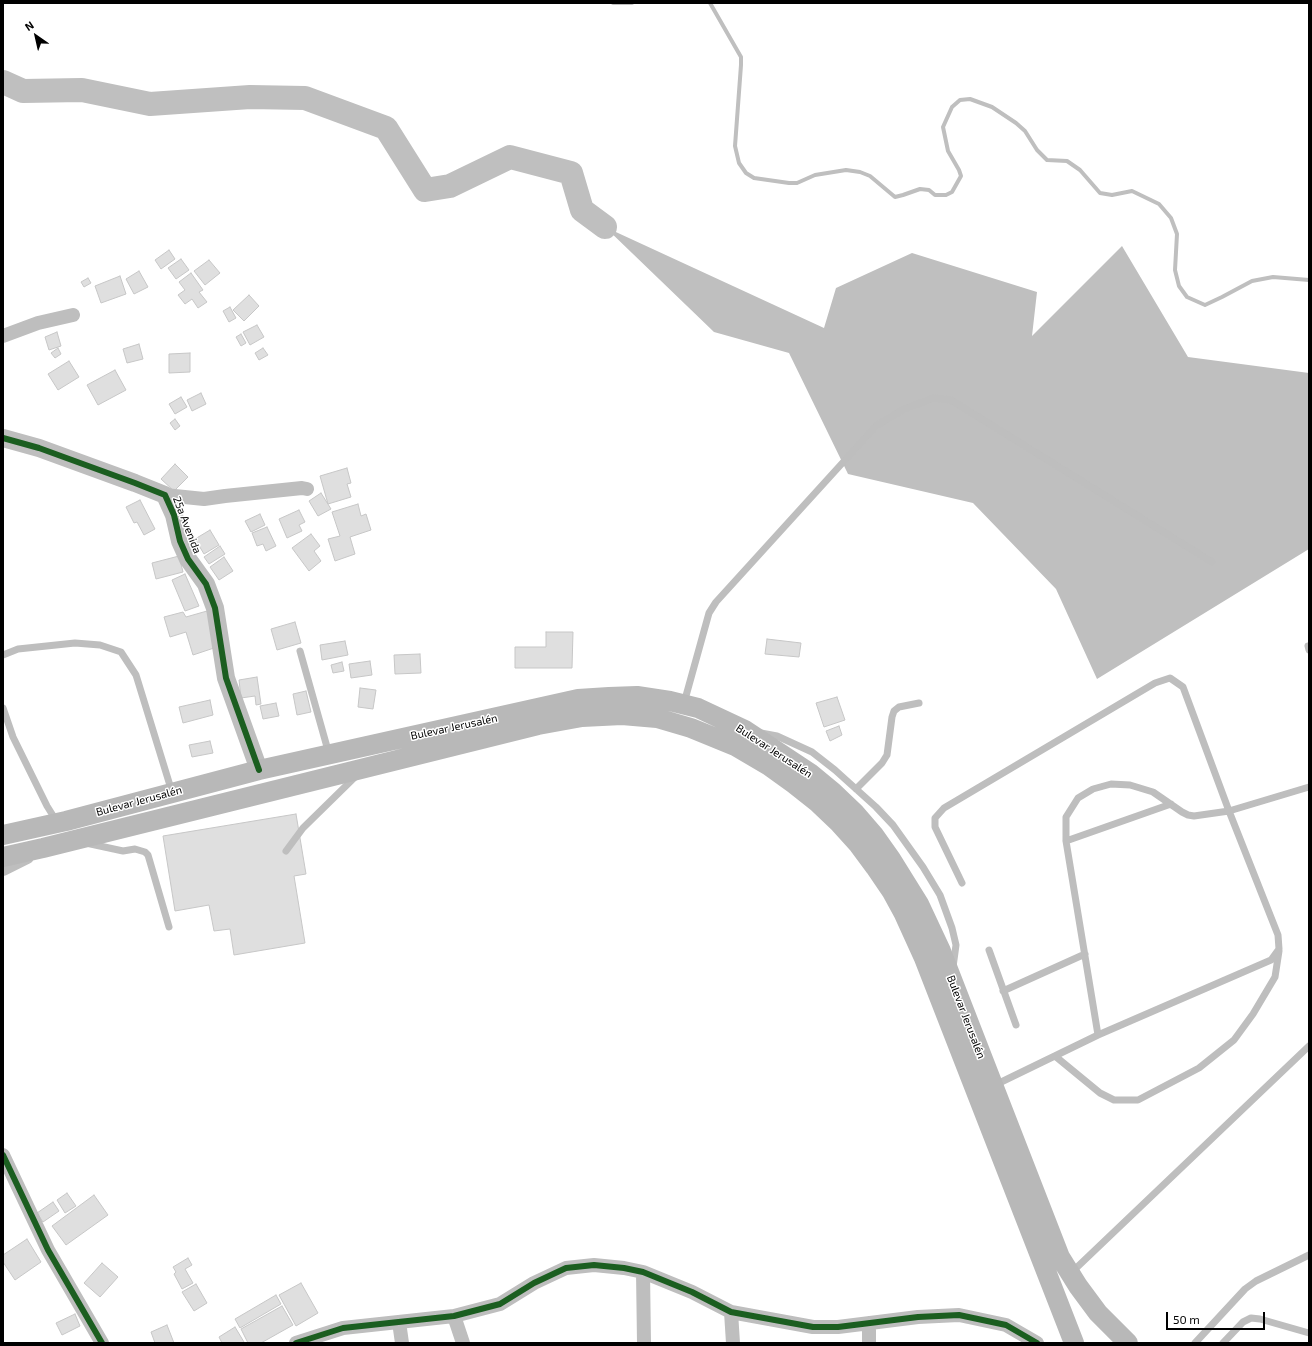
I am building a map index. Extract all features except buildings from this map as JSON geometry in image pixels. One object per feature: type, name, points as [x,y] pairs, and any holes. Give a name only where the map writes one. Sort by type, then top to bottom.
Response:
[{"type":"main road","name":"Bulevar Jerusalén","points":[[3,835],[259,770],[578,700],[638,696],[670,701],[680,714],[769,766],[818,803],[858,844],[892,892],[924,958],[1074,1343]]},
{"type":"main road","name":"Bulevar Jerusalén","points":[[3,857],[74,841],[538,725],[582,717],[622,715],[657,718],[680,714],[698,708],[745,730],[782,754],[833,792],[855,813],[874,835],[903,877],[919,904],[952,979],[1060,1257],[1078,1286],[1098,1313],[1128,1343]]},
{"type":"street","points":[[3,336],[38,323],[73,315]]},
{"type":"street","name":"25a Avenida","points":[[3,438],[39,448],[135,483],[165,496],[174,515],[180,541],[188,558],[206,584],[215,608],[226,678],[259,770]]},
{"type":"street","points":[[165,496],[204,499],[302,488],[307,489]]},
{"type":"street","points":[[3,870],[43,848]]},
{"type":"street","points":[[3,1156],[48,1250],[102,1343]]},
{"type":"street","points":[[296,1343],[343,1328],[454,1316],[500,1304],[534,1283],[566,1268],[594,1265],[624,1268],[643,1272],[692,1292],[731,1312],[813,1327],[838,1327],[918,1317],[959,1315],[1006,1325],[1037,1343]]},
{"type":"street","points":[[643,1272],[644,1343]]},
{"type":"street","points":[[731,1312],[733,1343]]},
{"type":"street","points":[[454,1316],[463,1343]]},
{"type":"street","points":[[399,1322],[402,1343]]},
{"type":"street","points":[[869,1343],[870,1323]]},
{"type":"lane","points":[[680,714],[709,613],[716,602],[876,426],[904,409],[934,398],[951,400],[1212,562]]},
{"type":"lane","points":[[3,655],[18,649],[75,643],[100,645],[121,652],[136,675],[172,792]]},
{"type":"lane","points":[[300,651],[329,754]]},
{"type":"lane","points":[[962,883],[935,828],[935,818],[944,808],[1155,682],[1170,678],[1183,687],[1229,811],[1278,936],[1280,949],[1275,977],[1253,1014],[1234,1040],[1199,1068],[1138,1100],[1114,1100],[1100,1093],[1055,1056]]},
{"type":"lane","points":[[856,789],[882,763],[887,755],[894,711],[898,707],[919,703]]},
{"type":"lane","points":[[3,708],[13,737],[31,775],[47,806],[58,822]]},
{"type":"lane","points":[[745,730],[777,736],[812,752],[836,770],[876,807],[897,831],[923,867],[940,895],[952,928],[956,945],[952,979]]},
{"type":"lane","points":[[286,851],[303,828],[364,768]]},
{"type":"lane","points":[[1098,1035],[1066,841],[1066,817],[1078,798],[1093,789],[1111,784],[1130,785],[1153,792],[1188,816],[1229,811],[1309,787]]},
{"type":"lane","points":[[1066,841],[1171,804]]},
{"type":"lane","points":[[74,841],[122,851],[135,849],[145,852],[148,855],[169,927]]},
{"type":"lane","points":[[993,1086],[1098,1035],[1271,960],[1280,949]]},
{"type":"lane","points":[[989,950],[1016,1025]]},
{"type":"lane","points":[[1003,990],[1085,954]]},
{"type":"lane","points":[[1070,1274],[1309,1046]]},
{"type":"lane","points":[[1195,1343],[1245,1289],[1256,1281],[1309,1255]]},
{"type":"lane","points":[[1223,1343],[1243,1322],[1251,1318],[1260,1319],[1309,1333]]},
{"type":"shaded area","points":[[605,227],[824,328],[836,288],[912,253],[1037,292],[1032,336],[1122,246],[1188,357],[1309,373],[1309,549],[1097,679],[1056,589],[973,503],[848,474],[789,353],[714,332]]},
{"type":"waterway","points":[[613,3],[632,3]]},
{"type":"waterway","points":[[710,3],[741,57],[735,146],[739,163],[746,173],[754,178],[797,183],[815,175],[846,170],[860,172],[870,176],[895,197],[920,189],[929,190],[935,195],[946,195],[952,192],[961,176],[948,151],[943,127],[952,107],[960,100],[970,99],[992,107],[1016,123],[1025,131],[1037,150],[1047,160],[1067,161],[1080,170],[1100,193],[1112,195],[1132,191],[1159,204],[1171,218],[1177,234],[1175,270],[1179,286],[1187,297],[1205,305],[1252,281],[1273,277],[1309,280]]},
{"type":"waterway","points":[[3,82],[23,91],[82,90],[150,104],[250,97],[305,98],[386,128],[425,190],[450,186],[510,157],[571,173],[582,210],[605,227]]},
{"type":"cycle path","points":[[3,438],[39,448],[165,495],[174,515],[180,541],[188,559],[206,584],[215,608],[226,678],[259,770]]},
{"type":"cycle path","points":[[3,1155],[48,1250],[102,1343]]},
{"type":"cycle path","points":[[296,1343],[343,1328],[454,1316],[500,1304],[534,1283],[566,1268],[594,1265],[624,1268],[643,1272],[692,1292],[731,1312],[813,1327],[838,1327],[918,1317],[959,1315],[1006,1325],[1037,1343]]}]
